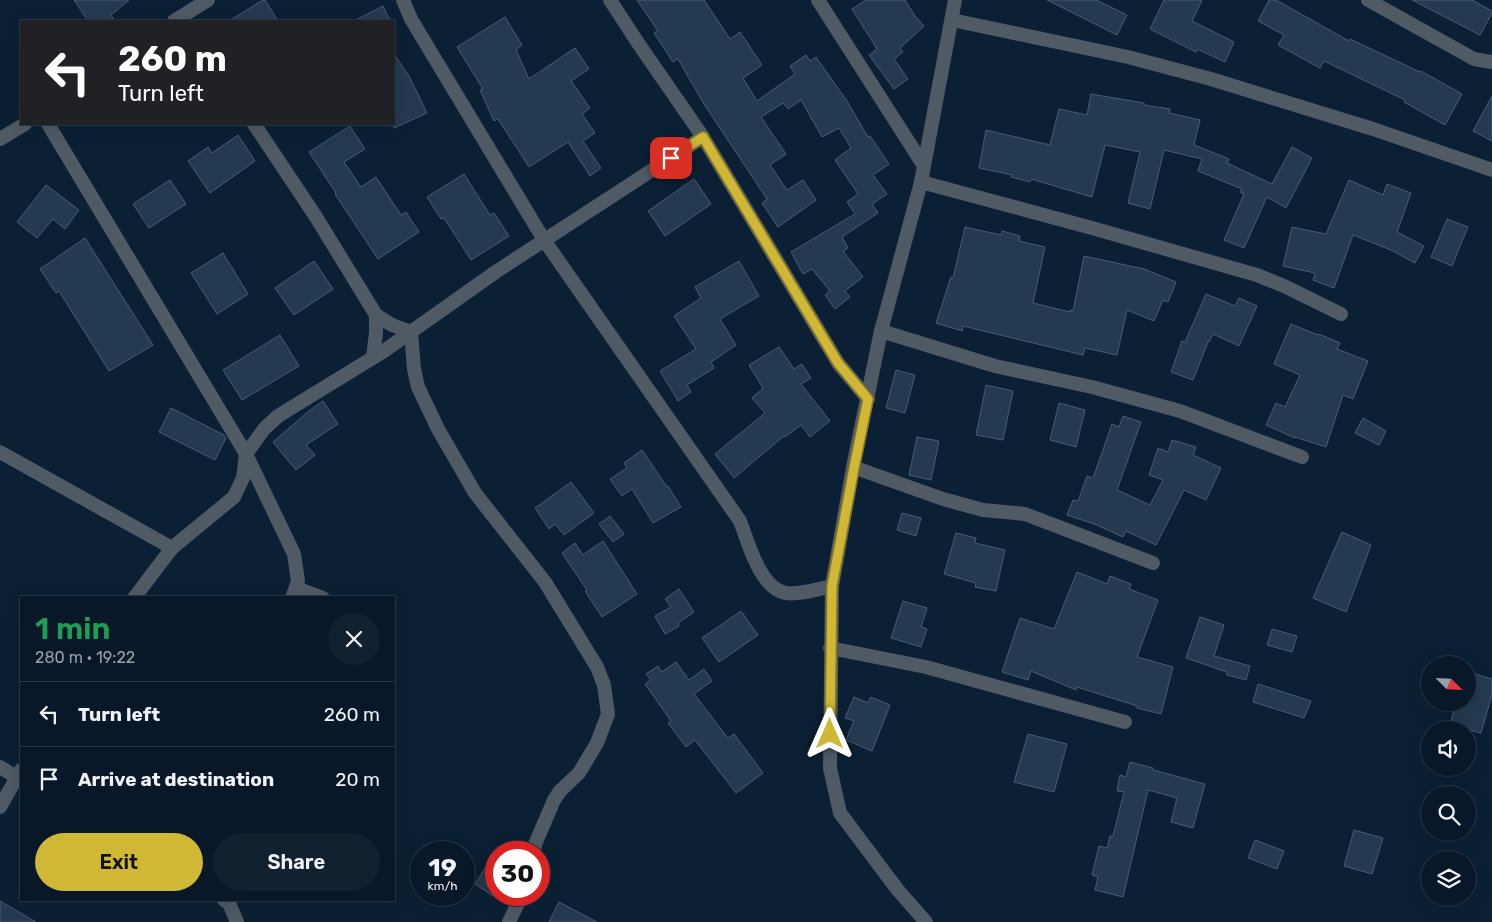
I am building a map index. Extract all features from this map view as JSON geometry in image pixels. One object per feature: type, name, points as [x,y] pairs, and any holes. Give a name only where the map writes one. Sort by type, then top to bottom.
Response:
[{"type":"street","points":[[188,18],[208,0]]},
{"type":"street","points":[[402,0],[411,19],[544,240],[740,521],[763,576],[772,587],[778,591],[788,593],[832,586]]},
{"type":"street","points":[[610,0],[703,137],[838,363],[868,399]]},
{"type":"street","points":[[818,0],[924,166]]},
{"type":"street","points":[[926,922],[897,889],[840,813],[830,768],[830,648],[832,586],[854,468],[881,331],[921,182],[955,0]]},
{"type":"street","points":[[1368,0],[1474,60],[1492,62]]},
{"type":"street","points":[[952,20],[1128,57],[1211,79],[1372,129],[1492,170]]},
{"type":"street","points":[[0,139],[23,125]]},
{"type":"street","points":[[49,125],[246,454],[294,554],[298,581],[294,593],[311,596]]},
{"type":"street","points":[[255,125],[316,217],[376,315],[392,325],[411,332]]},
{"type":"street","points":[[136,596],[172,548],[234,497],[243,478],[246,454],[264,430],[278,416],[373,357],[544,240],[703,137]]},
{"type":"street","points":[[921,182],[1257,275],[1284,286],[1340,314]]},
{"type":"street","points":[[373,357],[376,315]]},
{"type":"street","points":[[881,331],[995,366],[1092,387],[1180,411],[1302,457]]},
{"type":"street","points":[[411,332],[414,369],[418,387],[438,429],[476,493],[545,582],[597,667],[604,685],[608,714],[597,743],[579,773],[560,791],[554,800],[536,841]]},
{"type":"street","points":[[0,452],[172,548]]},
{"type":"street","points":[[854,468],[943,499],[983,510],[1024,514],[1154,563]]},
{"type":"street","points":[[830,648],[926,667],[1125,722]]},
{"type":"street","points":[[0,767],[20,776],[0,807]]},
{"type":"street","points":[[226,901],[229,903],[237,922]]},
{"type":"street","points":[[509,922],[517,906]]},
{"type":"building","points":[[74,0],[129,0],[111,15],[114,20],[87,20]]},
{"type":"building","points":[[265,0],[277,20],[231,20]]},
{"type":"building","points":[[637,0],[704,0],[730,39],[740,32],[762,65],[743,78],[757,101],[795,74],[790,66],[806,55],[810,61],[816,57],[847,101],[868,137],[870,136],[889,164],[873,175],[887,194],[872,204],[878,213],[842,237],[848,248],[843,251],[863,277],[845,291],[850,297],[835,309],[825,295],[830,291],[812,269],[803,274],[791,252],[855,214],[847,202],[858,194],[835,160],[851,148],[839,128],[822,137],[801,100],[788,109],[783,103],[761,117],[786,154],[770,165],[787,190],[803,180],[816,200],[778,227],[762,203],[767,199],[704,104],[678,59],[673,62],[654,33],[658,31]]},
{"type":"building","points":[[866,0],[905,0],[924,26],[900,48],[903,52],[894,59],[908,79],[894,89],[869,55],[877,49],[852,9]]},
{"type":"building","points":[[1047,0],[1096,0],[1127,15],[1117,35]]},
{"type":"building","points":[[1164,0],[1202,0],[1192,21],[1234,42],[1225,62],[1197,49],[1196,52],[1150,29]]},
{"type":"building","points":[[1269,0],[1276,0],[1349,41],[1350,39],[1421,71],[1462,94],[1445,125],[1404,102],[1405,100],[1324,61],[1320,68],[1278,45],[1284,35],[1258,21]]},
{"type":"building","points":[[1412,0],[1472,0],[1492,11],[1492,13],[1480,35]]},
{"type":"building","points":[[383,6],[390,20],[356,20]]},
{"type":"building","points":[[505,17],[522,45],[516,50],[529,79],[575,48],[589,69],[571,81],[590,108],[582,114],[595,133],[583,141],[601,168],[590,176],[568,142],[529,167],[498,119],[494,121],[480,90],[483,89],[457,47]]},
{"type":"building","points":[[395,55],[409,76],[427,113],[394,128]]},
{"type":"building","points":[[1091,94],[1170,109],[1169,113],[1200,120],[1194,145],[1229,159],[1227,163],[1272,184],[1292,147],[1312,158],[1286,208],[1267,197],[1244,248],[1224,240],[1244,194],[1240,192],[1242,189],[1198,171],[1202,159],[1164,150],[1150,209],[1128,203],[1140,152],[1105,145],[1092,197],[1031,179],[1030,182],[1011,177],[1012,175],[979,168],[986,130],[1050,145],[1059,109],[1087,115]]},
{"type":"building","points":[[1492,96],[1492,141],[1473,131]]},
{"type":"building","points":[[350,126],[365,149],[344,162],[361,187],[376,177],[401,215],[406,212],[419,232],[378,259],[309,152]]},
{"type":"building","points":[[238,135],[255,161],[210,193],[188,161],[208,147],[212,153]]},
{"type":"building","points":[[464,174],[490,215],[494,213],[509,236],[471,260],[444,218],[441,219],[427,197]]},
{"type":"building","points":[[694,179],[711,204],[665,236],[648,211]]},
{"type":"building","points":[[170,180],[186,204],[149,228],[133,204]]},
{"type":"building","points":[[1349,180],[1383,195],[1387,184],[1411,193],[1397,232],[1424,246],[1415,263],[1391,250],[1353,235],[1334,288],[1313,280],[1315,273],[1283,266],[1292,227],[1326,234]]},
{"type":"building","points":[[46,185],[79,210],[65,229],[53,219],[37,238],[17,222]]},
{"type":"building","points":[[1447,219],[1468,227],[1452,266],[1431,257]]},
{"type":"building","points":[[965,227],[1001,235],[1002,231],[1020,236],[1019,241],[1045,247],[1033,303],[1070,312],[1070,310],[1073,311],[1084,256],[1144,269],[1176,282],[1168,302],[1163,300],[1154,321],[1127,310],[1117,355],[1085,348],[1083,355],[963,326],[962,331],[936,323],[951,277],[953,278]]},
{"type":"building","points":[[85,238],[153,345],[109,371],[59,291],[56,293],[40,269]]},
{"type":"building","points":[[223,253],[248,294],[217,314],[191,273]]},
{"type":"building","points":[[314,261],[333,289],[294,315],[275,288]]},
{"type":"building","points":[[739,261],[759,296],[720,319],[736,345],[711,362],[714,368],[687,385],[691,392],[678,401],[660,371],[696,349],[674,316],[701,298],[695,287]]},
{"type":"building","points":[[1206,294],[1235,306],[1239,298],[1257,306],[1239,346],[1213,334],[1193,380],[1171,372],[1182,341],[1185,342]]},
{"type":"building","points":[[1291,324],[1340,343],[1337,349],[1368,361],[1353,399],[1343,395],[1326,447],[1295,438],[1266,425],[1276,403],[1285,407],[1300,375],[1274,364]]},
{"type":"building","points":[[280,335],[299,366],[242,400],[223,370]]},
{"type":"building","points":[[779,347],[794,369],[802,364],[811,378],[801,384],[830,421],[810,437],[801,425],[784,436],[734,478],[715,454],[765,413],[752,398],[763,388],[749,365]]},
{"type":"building","points":[[896,370],[915,375],[905,413],[886,408]]},
{"type":"building","points":[[986,385],[1013,391],[1003,440],[976,435]]},
{"type":"building","points":[[323,401],[338,424],[306,445],[315,455],[296,470],[273,442]]},
{"type":"building","points":[[1059,403],[1085,410],[1076,447],[1050,440]]},
{"type":"building","points":[[171,408],[224,435],[226,438],[215,460],[159,432]]},
{"type":"building","points":[[1123,416],[1141,422],[1117,490],[1150,505],[1163,480],[1149,475],[1158,448],[1168,452],[1172,440],[1196,447],[1193,455],[1221,468],[1206,500],[1184,490],[1156,545],[1126,531],[1123,537],[1097,525],[1067,515],[1073,500],[1078,501],[1087,476],[1093,478],[1112,424],[1119,427]]},
{"type":"building","points":[[1363,418],[1386,431],[1379,445],[1355,433]]},
{"type":"building","points":[[917,437],[939,441],[931,480],[909,475]]},
{"type":"building","points":[[642,450],[681,507],[653,523],[632,489],[622,496],[610,479],[627,468],[624,463]]},
{"type":"building","points":[[571,482],[594,513],[564,535],[555,524],[549,529],[535,508]]},
{"type":"building","points":[[902,513],[921,518],[916,536],[897,530]]},
{"type":"building","points":[[610,516],[624,534],[613,542],[599,524]]},
{"type":"building","points":[[1342,532],[1371,545],[1346,612],[1313,598]]},
{"type":"building","points":[[956,533],[976,538],[975,543],[1005,550],[996,591],[975,587],[976,583],[944,574]]},
{"type":"building","points":[[603,541],[637,594],[602,617],[585,591],[587,590],[562,553],[575,543],[583,555]]},
{"type":"building","points":[[1077,572],[1107,584],[1110,576],[1131,584],[1129,589],[1158,600],[1137,657],[1173,667],[1161,714],[1137,708],[1137,706],[1077,687],[1076,690],[1031,671],[1028,680],[1002,672],[1020,618],[1054,629]]},
{"type":"building","points":[[679,589],[694,612],[678,623],[679,626],[665,634],[655,616],[671,607],[665,599]]},
{"type":"building","points":[[903,601],[927,608],[921,627],[927,629],[921,647],[891,638]]},
{"type":"building","points":[[741,611],[758,635],[719,662],[702,638]]},
{"type":"building","points":[[1200,617],[1224,625],[1214,656],[1250,666],[1246,680],[1227,675],[1227,672],[1186,658]]},
{"type":"building","points":[[1272,629],[1297,636],[1292,652],[1267,645]]},
{"type":"building","points":[[676,662],[689,680],[704,669],[712,681],[694,694],[728,738],[734,734],[763,773],[736,793],[695,740],[686,747],[668,723],[671,721],[645,684],[651,680],[646,674],[658,666],[662,672]]},
{"type":"building","points":[[1476,674],[1492,679],[1492,694],[1481,733],[1476,732],[1476,721],[1451,721],[1454,711],[1476,711]]},
{"type":"building","points":[[1258,684],[1311,701],[1304,718],[1253,702]]},
{"type":"building","points":[[854,697],[868,703],[871,697],[890,705],[872,751],[846,740],[854,721],[845,718]]},
{"type":"building","points":[[1028,734],[1067,744],[1054,792],[1014,782]]},
{"type":"building","points":[[1130,762],[1205,784],[1193,828],[1171,822],[1177,798],[1148,790],[1123,897],[1095,890],[1098,877],[1092,875],[1099,846],[1107,848],[1110,836],[1113,836],[1124,792],[1117,791],[1120,775],[1126,777]]},
{"type":"building","points":[[1354,830],[1383,838],[1372,874],[1344,866]]},
{"type":"building","points":[[1255,840],[1284,851],[1277,869],[1248,858]]},
{"type":"building","points":[[485,868],[485,891],[475,884]]},
{"type":"building","points":[[0,901],[36,922],[0,922]]},
{"type":"building","points":[[559,902],[597,922],[549,922]]},
{"type":"route","points":[[671,158],[703,137],[838,363],[868,399],[832,586],[830,734]]}]
